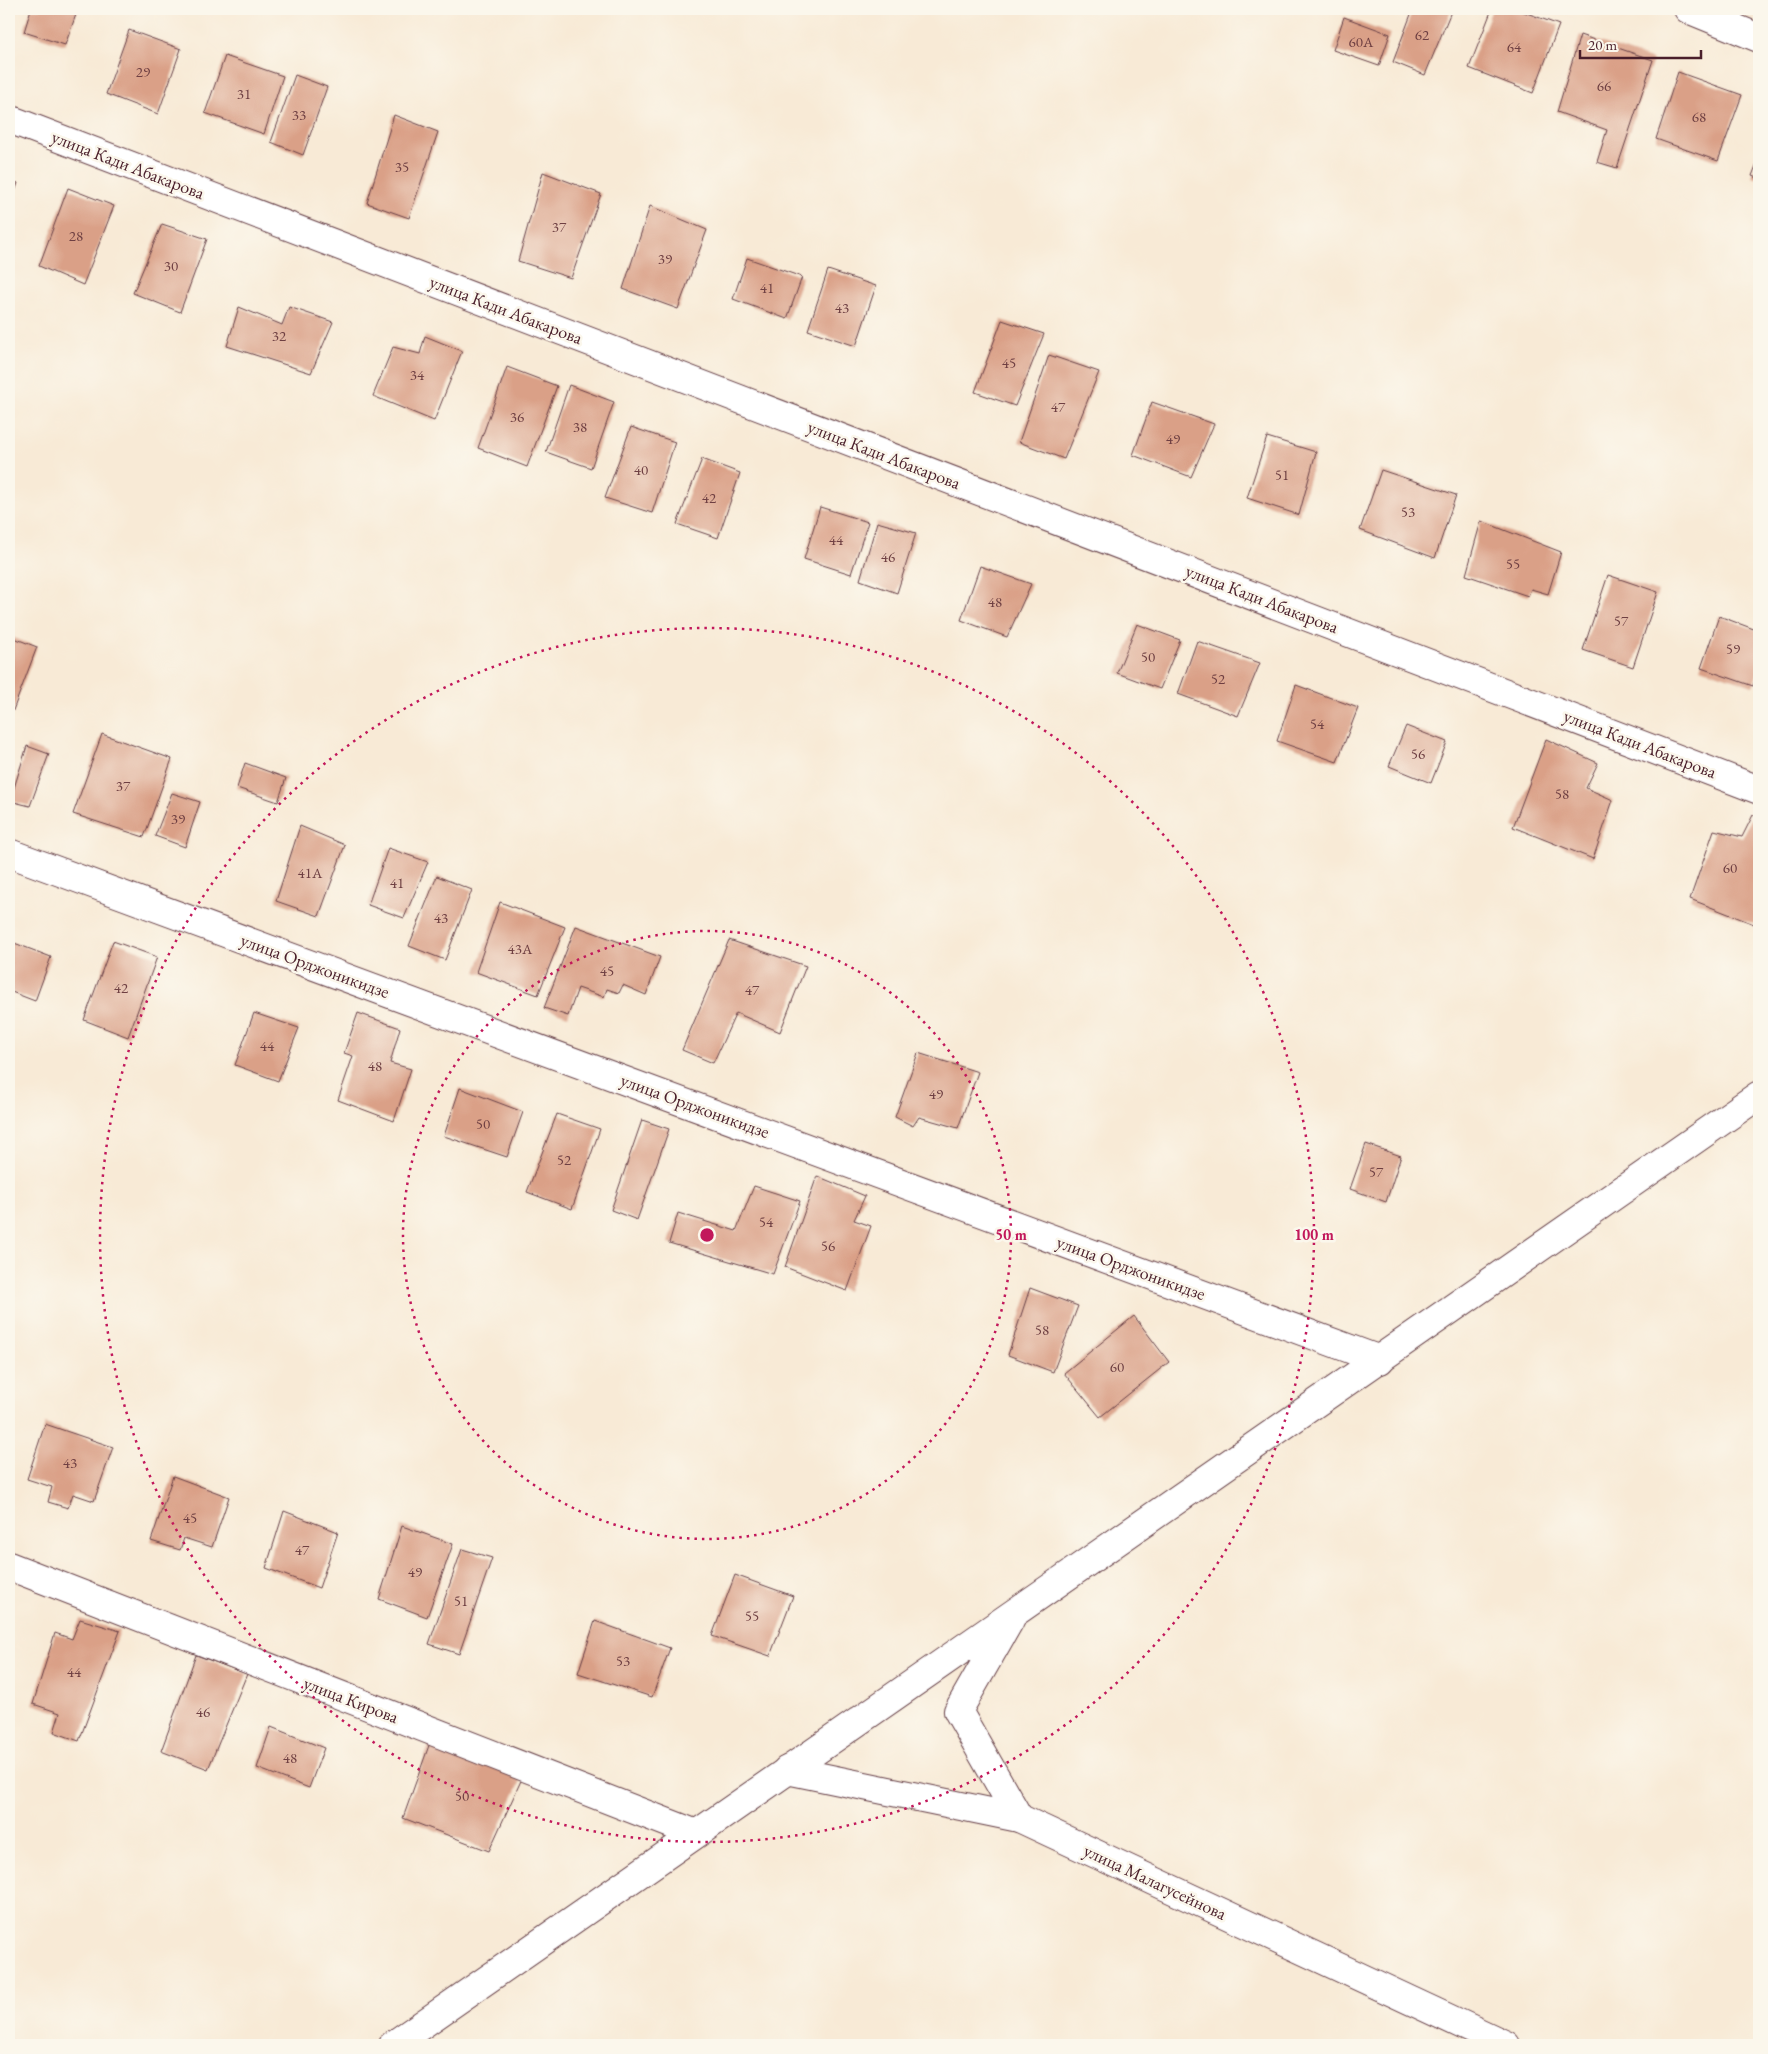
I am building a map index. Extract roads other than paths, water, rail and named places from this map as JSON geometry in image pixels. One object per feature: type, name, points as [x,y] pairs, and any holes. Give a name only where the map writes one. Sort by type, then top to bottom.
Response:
[{"type":"street","points":[[1688,9],[1759,38]]},
{"type":"street","name":"улица Кади Абакарова","points":[[9,119],[1759,790]]},
{"type":"street","name":"улица Орджоникидзе","points":[[9,853],[1380,1360]]},
{"type":"street","points":[[393,2045],[694,1833],[1014,1614],[1759,1095]]},
{"type":"street","name":"улица Кирова","points":[[9,1566],[694,1833]]},
{"type":"street","points":[[1014,1614],[958,1711],[1019,1818]]},
{"type":"street","name":"улица Малагусейнова","points":[[787,1770],[1019,1818],[1506,2045]]}]
